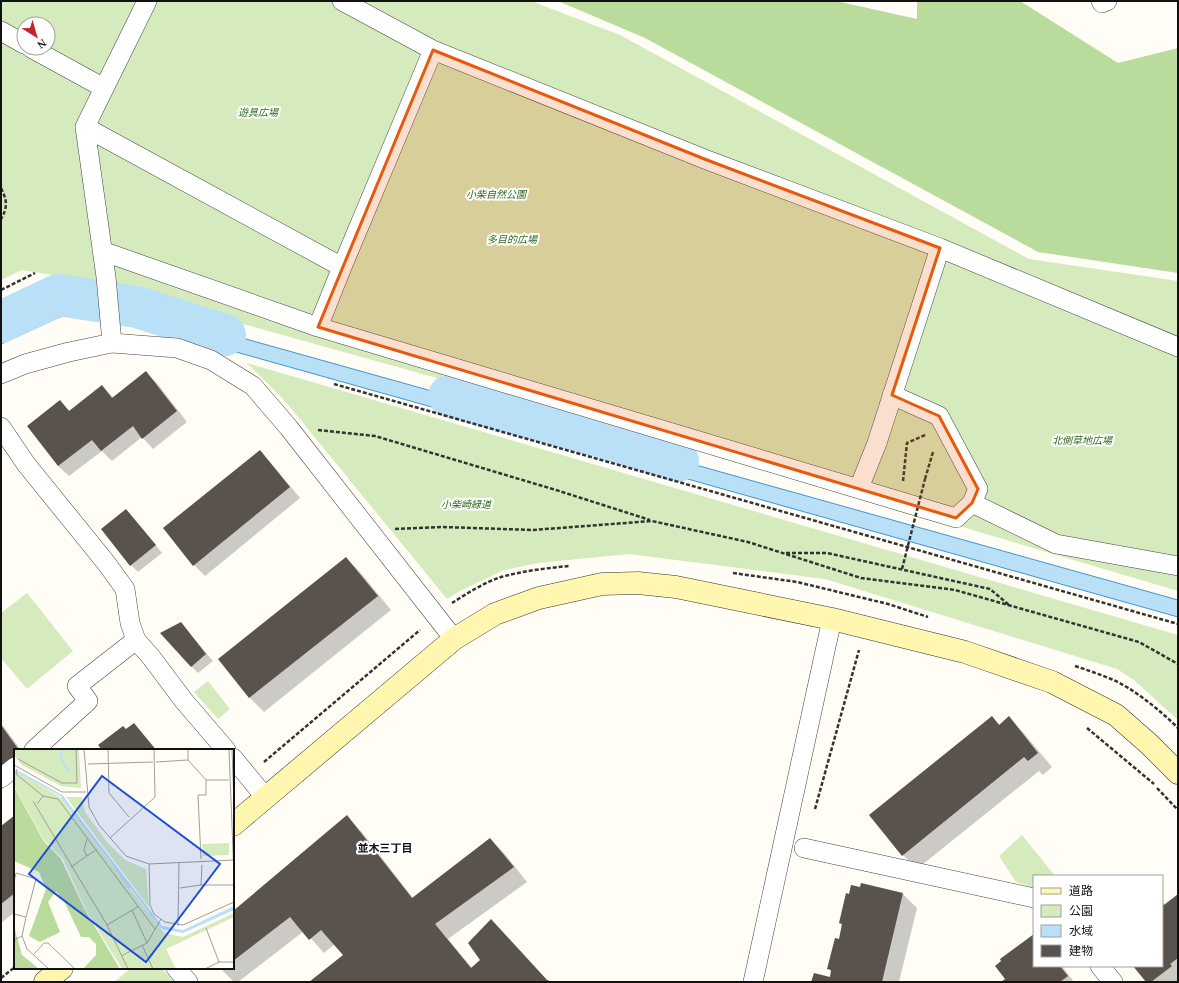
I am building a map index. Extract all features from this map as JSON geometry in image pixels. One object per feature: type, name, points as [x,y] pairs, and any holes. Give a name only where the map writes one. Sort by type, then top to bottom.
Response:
[{"type":"street","points":[[111,335],[106,277],[85,126],[147,1]]},
{"type":"street","points":[[342,1],[433,50],[707,160],[940,248],[1178,347]]},
{"type":"street","points":[[1101,1],[1102,3],[1107,1]]},
{"type":"street","points":[[1,31],[16,39]]},
{"type":"street","points":[[318,327],[433,50]]},
{"type":"street","points":[[46,56],[104,88]]},
{"type":"street","points":[[85,126],[342,267]]},
{"type":"street","points":[[859,488],[877,443],[940,248]]},
{"type":"street","points":[[102,251],[318,327],[956,518],[972,503],[978,489],[939,416],[892,395]]},
{"type":"street","points":[[1,374],[25,364],[69,352],[111,335],[177,348],[211,360],[253,386],[289,428],[454,638]]},
{"type":"street","points":[[1,427],[26,464],[107,564],[125,589],[130,623],[136,640],[151,657],[184,701],[225,749]]},
{"type":"street","points":[[972,503],[1056,544],[1178,566]]},
{"type":"street","points":[[234,824],[454,638],[494,614],[539,598],[602,584],[638,583],[676,587],[832,619],[965,652],[1052,682],[1116,715],[1149,744],[1178,773]]},
{"type":"street","points":[[753,982],[832,619]]},
{"type":"street","points":[[35,749],[88,701],[77,686],[136,640]]},
{"type":"street","points":[[234,759],[266,798]]},
{"type":"street","points":[[1,778],[14,768]]},
{"type":"street","points":[[804,848],[1033,898]]},
{"type":"street","points":[[1101,967],[1113,982]]},
{"type":"street","points":[[45,982],[61,969]]},
{"type":"street","points":[[177,969],[188,982]]},
{"type":"path","points":[[1,188],[6,198],[6,211],[1,219]]},
{"type":"path","points":[[1,290],[35,273]]},
{"type":"path","points":[[334,384],[1178,624]]},
{"type":"path","points":[[289,428],[375,436],[556,490],[652,521],[748,542],[861,578],[954,590],[1139,642],[1178,664]]},
{"type":"path","points":[[898,485],[903,482],[907,443],[926,435],[928,440]]},
{"type":"path","points":[[902,569],[925,479],[934,451],[931,446]]},
{"type":"path","points":[[368,530],[443,527],[533,530],[652,521]]},
{"type":"path","points":[[782,553],[827,553],[990,589],[1011,606]]},
{"type":"path","points":[[248,776],[436,616],[471,591],[500,577],[550,568],[572,566]]},
{"type":"path","points":[[729,573],[798,582],[888,604],[931,618]]},
{"type":"path","points":[[827,643],[866,651]]},
{"type":"path","points":[[814,810],[858,650]]},
{"type":"path","points":[[1068,664],[1111,679],[1136,694],[1167,716],[1178,728]]},
{"type":"path","points":[[1085,726],[1154,784],[1178,810]]},
{"type":"path","points":[[1,978],[14,968]]},
{"type":"highlighted area","points":[[433,50],[707,160],[940,248],[892,395],[939,416],[978,489],[972,503],[956,518],[318,327]]},
{"type":"green space","name":"小柴自然公園","points":[[1,1],[531,1],[620,35],[1029,259],[1178,281],[1178,591],[841,491],[93,282],[22,270],[1,280]]},
{"type":"green space","points":[[558,1],[836,1],[917,19],[917,1],[1020,1],[1118,63],[1178,48],[1178,273],[1038,252],[645,38]]},
{"type":"green space","name":"小柴崎緑道","points":[[247,363],[1178,635],[1178,720],[1134,680],[1117,669],[825,579],[629,554],[538,563],[504,570],[460,591],[447,599],[285,401]]},
{"type":"green space","points":[[27,593],[73,651],[27,689],[1,658],[1,613]]},
{"type":"green space","points":[[208,681],[230,709],[218,719],[194,692]]},
{"type":"green space","points":[[1022,835],[1054,875],[1033,875],[1033,888],[1016,882],[999,856]]},
{"type":"green space","points":[[130,969],[163,969],[174,982],[114,982]]},
{"type":"water","points":[[56,293],[128,306],[1178,600],[1178,617],[126,321],[73,311],[1,344],[1,319]]},
{"type":"building","points":[[146,371],[177,411],[142,439],[133,426],[101,451],[92,440],[58,466],[27,426],[60,400],[69,411],[102,385],[112,398]]},
{"type":"building","points":[[260,450],[290,487],[193,566],[163,528]]},
{"type":"building","points":[[126,509],[156,545],[130,566],[101,529]]},
{"type":"building","points":[[346,557],[378,596],[249,698],[218,659]]},
{"type":"building","points":[[181,622],[206,654],[191,667],[160,633]]},
{"type":"building","points":[[992,716],[999,725],[1009,716],[1038,753],[1028,761],[1024,757],[902,856],[869,815]]},
{"type":"building","points":[[134,723],[155,749],[101,749],[98,745],[123,726],[126,729]]},
{"type":"building","points":[[1,725],[18,749],[14,749],[14,761],[1,771]]},
{"type":"building","points":[[347,815],[412,898],[490,838],[514,867],[435,924],[471,968],[480,960],[468,943],[491,919],[547,980],[553,982],[309,982],[343,955],[321,930],[309,940],[290,917],[234,960],[234,910]]},
{"type":"building","points":[[14,816],[14,894],[1,904],[1,826]]},
{"type":"building","points":[[861,883],[903,893],[882,982],[811,982],[814,973],[830,977],[831,970],[827,969],[835,938],[839,939],[842,924],[839,923],[846,893],[849,894],[851,885],[860,887]]},
{"type":"building","points":[[1178,894],[1178,958],[1170,964],[1172,966],[1151,982],[1146,982],[1134,967],[1163,967],[1163,904],[1164,905]]},
{"type":"building","points":[[1033,935],[1033,967],[1061,967],[1068,976],[1060,982],[1001,982],[1005,979],[995,966],[1001,961],[1000,959]]},
{"type":"waterway","points":[[1,322],[58,295],[137,307],[225,335]]},
{"type":"waterway","points":[[449,396],[597,436],[678,461]]},
{"type":"district","name":"並木三丁目","points":[[385,848]]},
{"type":"park label","name":"遊具広場","points":[[258,112]]},
{"type":"park label","name":"多目的広場","points":[[512,239]]},
{"type":"park label","name":"北側草地広場","points":[[1082,440]]}]
